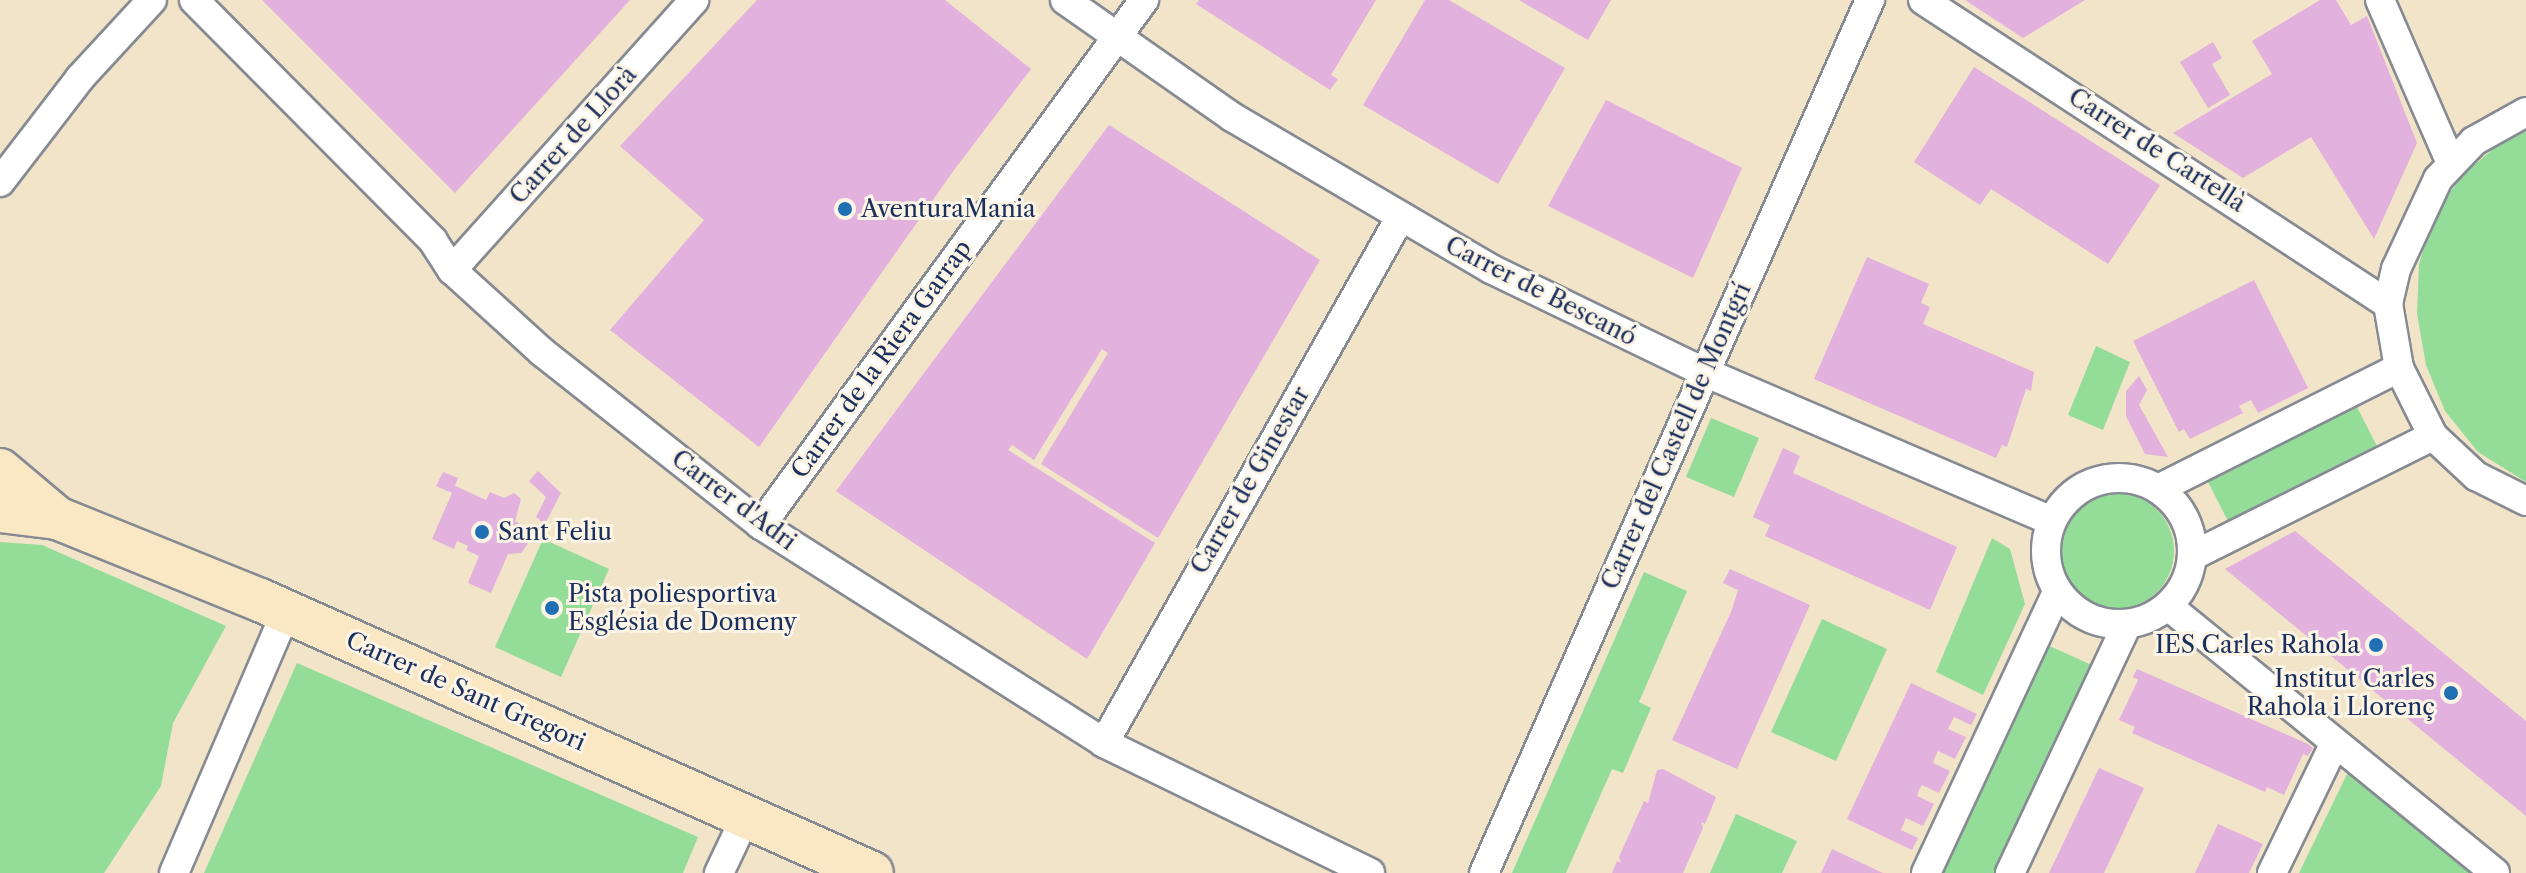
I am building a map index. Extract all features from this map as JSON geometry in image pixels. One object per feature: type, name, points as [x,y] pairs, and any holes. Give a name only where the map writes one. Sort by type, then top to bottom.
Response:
[{"type":"main road","name":"Carrer de Sant Gregori","points":[[0,470],[57,518]]},
{"type":"main road","name":"Carrer de Sant Gregori","points":[[0,511],[57,518],[285,614],[317,624],[860,870]]},
{"type":"street","points":[[0,182],[80,78],[152,0]]},
{"type":"street","name":"Carrer d'Adri","points":[[194,0],[433,241],[452,270],[542,352],[761,525],[1104,743],[1370,873]]},
{"type":"street","name":"Carrer de Llorà","points":[[452,270],[694,0]]},
{"type":"street","name":"Carrer de Bescanó","points":[[1065,0],[1232,117],[1400,218],[1546,297],[1704,372],[2051,521]]},
{"type":"street","name":"Carrer de la Riera Garrap","points":[[761,525],[1144,0]]},
{"type":"street","name":"Carrer del Castell de Montgrí","points":[[1484,873],[1870,0]]},
{"type":"street","name":"Carrer de Cartellà","points":[[1923,0],[2388,304]]},
{"type":"street","points":[[2380,0],[2451,163]]},
{"type":"street","points":[[2526,112],[2483,135],[2451,163],[2426,198],[2396,269],[2388,304],[2399,368],[2433,436],[2476,476],[2526,501]]},
{"type":"street","name":"Carrer de Ginestar","points":[[1104,743],[1400,218]]},
{"type":"street","points":[[2158,489],[2399,368]]},
{"type":"street","points":[[2192,556],[2433,436]]},
{"type":"street","points":[[2117,478],[2158,489],[2177,507],[2189,530],[2192,556],[2188,577],[2168,606],[2127,624],[2088,616],[2057,592],[2046,566],[2051,521],[2070,495],[2093,482],[2117,478]]},
{"type":"street","points":[[1926,873],[2057,592]]},
{"type":"street","points":[[2168,606],[2334,745],[2495,873]]},
{"type":"street","points":[[174,873],[285,614]]},
{"type":"street","points":[[2010,873],[2127,624]]},
{"type":"street","points":[[2272,873],[2334,745]]},
{"type":"street","points":[[719,873],[746,816]]},
{"type":"green space","points":[[2526,129],[2526,482],[2478,452],[2445,411],[2426,365],[2417,314],[2419,264],[2435,212],[2464,174],[2508,136]]},
{"type":"green space","points":[[2096,346],[2130,362],[2103,430],[2068,415]]},
{"type":"green space","points":[[2355,403],[2379,450],[2230,525],[2206,478]]},
{"type":"green space","points":[[1711,418],[1759,438],[1734,497],[1686,477]]},
{"type":"green space","points":[[2116,493],[2138,498],[2157,510],[2169,529],[2174,551],[2169,573],[2157,592],[2138,604],[2116,609],[2094,604],[2075,592],[2063,573],[2058,551],[2063,529],[2075,510],[2094,498]]},
{"type":"green space","points":[[1992,538],[2010,549],[2025,604],[1983,695],[1936,672]]},
{"type":"green space","name":"Pista poliesportiva Església de Domeny","points":[[543,539],[609,569],[561,677],[495,647]]},
{"type":"green space","points":[[0,542],[42,545],[226,626],[173,723],[161,786],[104,873],[0,873]]},
{"type":"green space","points":[[1644,572],[1687,591],[1639,702],[1651,708],[1623,773],[1612,769],[1566,873],[1512,873]]},
{"type":"green space","points":[[1822,619],[1887,649],[1836,761],[1771,732]]},
{"type":"green space","points":[[2045,644],[2094,666],[1996,873],[1938,873]]},
{"type":"green space","points":[[297,663],[698,837],[683,873],[204,873]]},
{"type":"green space","points":[[2348,772],[2479,873],[2299,873]]},
{"type":"green space","points":[[1736,814],[1797,841],[1782,873],[1710,873]]},
{"type":"building","points":[[262,0],[630,0],[455,193]]},
{"type":"building","points":[[757,0],[945,0],[1031,69],[954,170],[759,447],[610,330],[704,220],[620,146]]},
{"type":"building","points":[[1199,0],[1376,0],[1331,75],[1338,79],[1330,90],[1196,4]]},
{"type":"building","points":[[1425,0],[1449,0],[1565,68],[1498,184],[1363,105]]},
{"type":"building","points":[[1519,0],[1611,0],[1588,40]]},
{"type":"building","points":[[1965,0],[2085,0],[2023,38]]},
{"type":"building","points":[[2320,0],[2336,0],[2351,25],[2367,16],[2417,143],[2374,239],[2311,137],[2243,178],[2173,133],[2272,74],[2252,41]]},
{"type":"building","points":[[2213,42],[2222,58],[2212,64],[2230,95],[2208,108],[2180,62]]},
{"type":"building","points":[[1974,67],[2160,185],[2108,264],[1991,189],[1980,205],[1914,162]]},
{"type":"building","points":[[1606,100],[1742,168],[1693,278],[1548,206]]},
{"type":"building","points":[[1109,125],[1320,260],[1158,538],[1041,464],[1108,353],[1102,349],[1034,460],[1012,445],[1008,450],[1155,543],[1087,659],[836,491]]},
{"type":"building","points":[[1867,257],[1929,284],[1921,303],[1930,307],[1923,324],[2034,372],[2031,391],[2026,389],[2007,447],[2002,445],[1996,458],[1814,379]]},
{"type":"building","points":[[2254,280],[2308,388],[2258,413],[2251,400],[2239,406],[2243,413],[2190,439],[2184,429],[2179,432],[2133,341]]},
{"type":"building","points":[[2139,376],[2147,390],[2139,405],[2168,457],[2145,454],[2126,416],[2126,391]]},
{"type":"building","points":[[1783,448],[1800,456],[1793,473],[1957,547],[1930,610],[1765,536],[1770,525],[1753,517]]},
{"type":"building","points":[[538,471],[561,493],[545,524],[536,517],[546,497],[529,481]]},
{"type":"building","name":"Sant Feliu","points":[[443,472],[458,478],[455,486],[486,500],[490,492],[504,498],[514,493],[521,499],[515,521],[527,529],[529,542],[521,553],[508,554],[491,593],[468,583],[479,556],[457,541],[454,549],[432,539],[452,493],[436,486]]},
{"type":"building","name":"IES Carles Rahola","points":[[2295,531],[2526,721],[2526,816],[2225,569]]},
{"type":"building","points":[[1730,569],[1810,605],[1737,769],[1672,740],[1731,612],[1738,590],[1723,583]]},
{"type":"building","points":[[2137,669],[2313,748],[2308,756],[2303,754],[2284,795],[2267,787],[2265,792],[2132,733],[2135,727],[2119,720],[2138,680],[2133,677]]},
{"type":"building","points":[[1911,683],[1977,714],[1971,725],[1954,717],[1948,729],[1966,737],[1955,759],[1938,751],[1935,757],[1933,763],[1950,771],[1939,793],[1922,785],[1919,790],[1917,796],[1934,804],[1923,826],[1906,818],[1901,830],[1918,838],[1912,850],[1847,819]]},
{"type":"building","points":[[2099,768],[2144,788],[2104,873],[2049,873]]},
{"type":"building","points":[[1663,769],[1716,797],[1705,824],[1701,822],[1703,828],[1683,873],[1612,873],[1617,861],[1621,863],[1619,857],[1644,801],[1648,803],[1657,770]]},
{"type":"building","points":[[2218,824],[2263,844],[2249,873],[2195,873]]},
{"type":"building","points":[[1832,849],[1883,873],[1821,873]]},
{"type":"place","name":"AventuraMania","points":[[845,209]]},
{"type":"place","name":"Sant Feliu","points":[[482,532]]},
{"type":"place","name":"Pista poliesportiva Església de Domeny","points":[[552,608]]},
{"type":"place","name":"IES Carles Rahola","points":[[2376,645]]},
{"type":"place","name":"Institut Carles Rahola i Llorenç","points":[[2451,693]]}]
